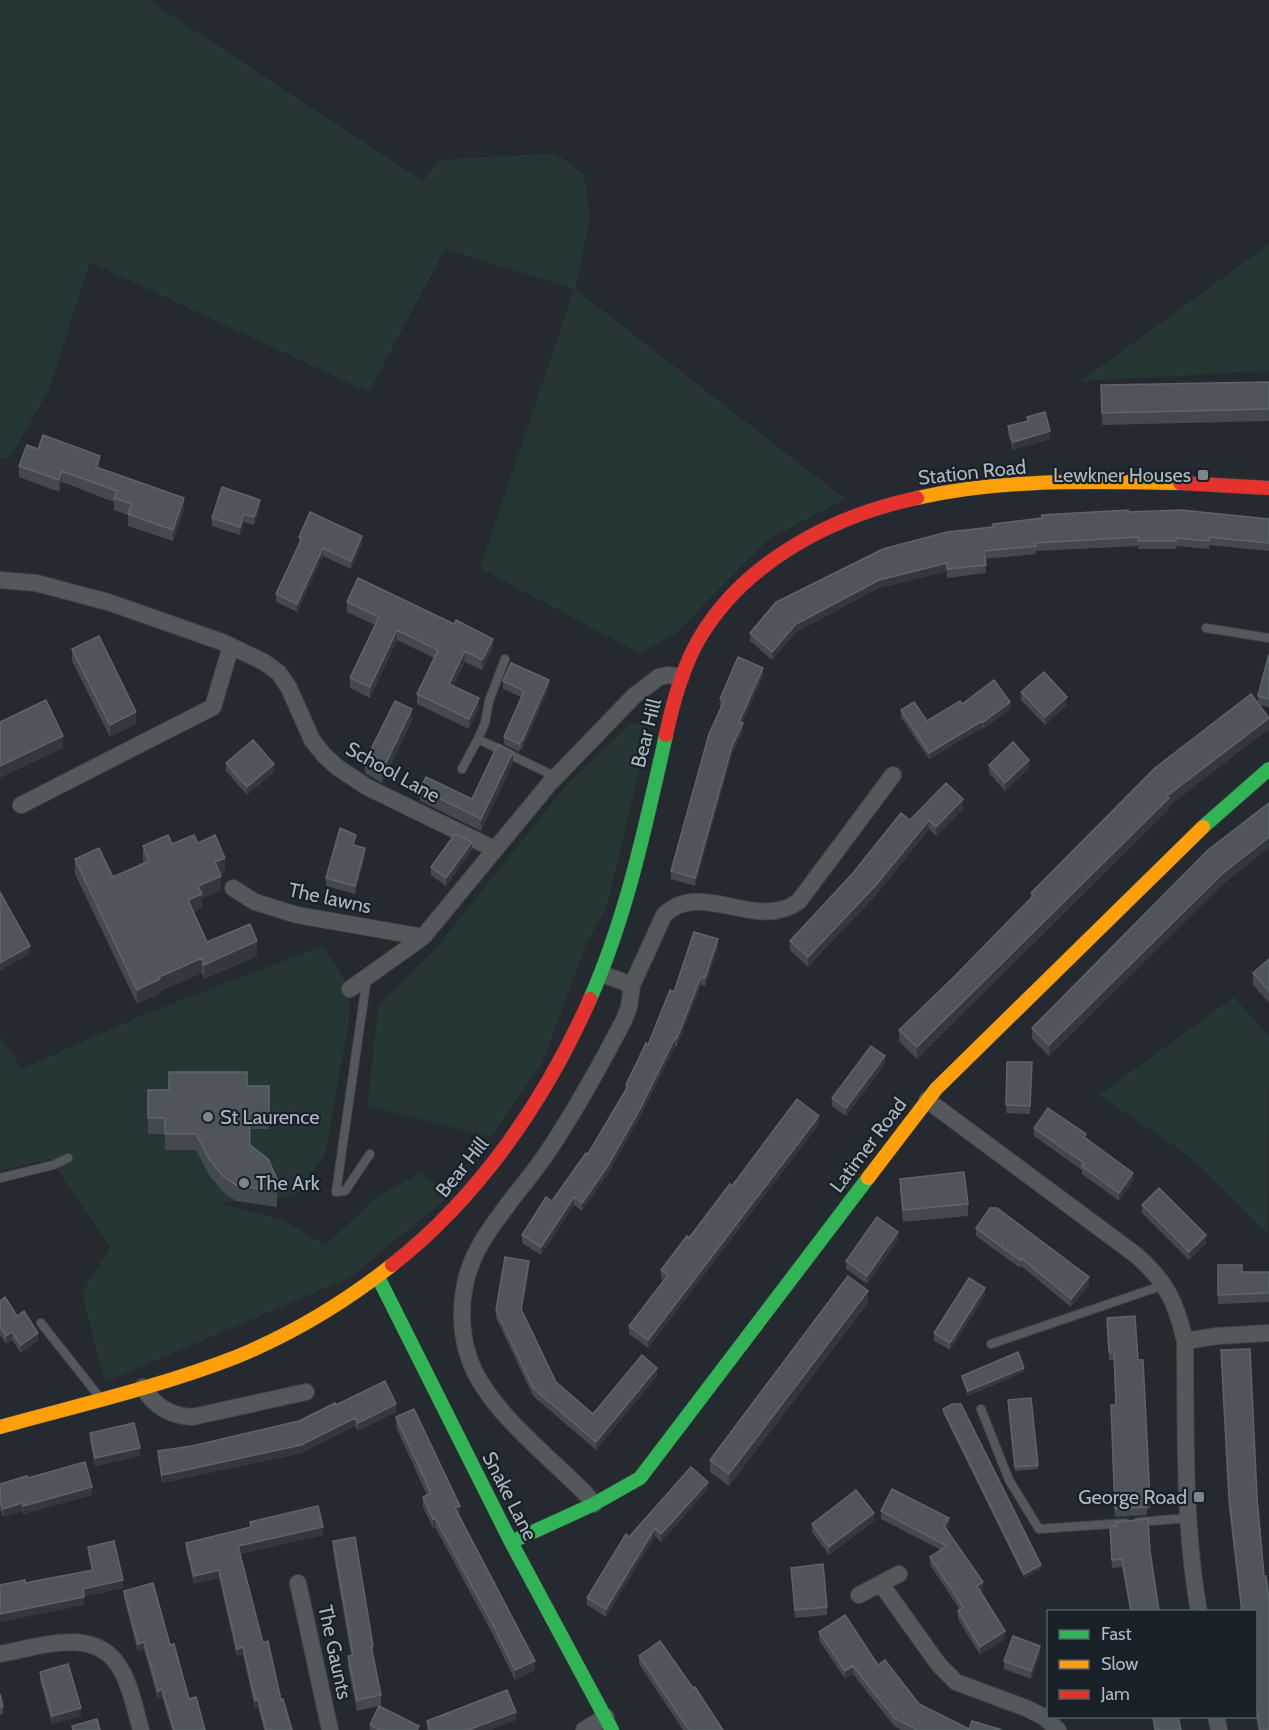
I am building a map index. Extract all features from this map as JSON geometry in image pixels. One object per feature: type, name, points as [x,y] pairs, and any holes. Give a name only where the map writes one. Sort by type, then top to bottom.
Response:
[{"type":"street","name":"Station Road","points":[[681,677],[696,644],[725,601],[754,572],[787,550],[825,530],[883,507],[946,491],[988,486],[1194,483],[1269,488]]},
{"type":"street","name":"School Lane","points":[[0,579],[36,583],[85,595],[231,646],[264,662],[279,673],[289,688],[312,740],[337,767],[368,787],[494,849]]},
{"type":"street","points":[[21,805],[213,707],[231,646]]},
{"type":"street","points":[[350,989],[423,937],[556,777],[594,736],[652,681],[668,675],[681,677]]},
{"type":"street","name":"Bear Hill","points":[[0,1427],[143,1387],[225,1360],[267,1343],[306,1323],[378,1276],[451,1213],[503,1149],[557,1066],[578,1028],[602,974],[630,882],[681,677]]},
{"type":"street","name":"Latimer Road","points":[[511,1542],[594,1504],[631,1484],[648,1470],[927,1100],[1187,841],[1269,770]]},
{"type":"street","points":[[594,1504],[584,1491],[505,1414],[479,1379],[466,1347],[462,1314],[466,1283],[478,1248],[549,1150],[584,1096],[624,1020],[629,1007],[632,985],[664,915],[680,903],[699,901],[763,912],[794,905],[800,901],[836,854],[893,775]]},
{"type":"street","name":"The lawns","points":[[233,888],[255,902],[297,915],[423,937]]},
{"type":"street","points":[[602,974],[632,985]]},
{"type":"street","points":[[927,1100],[1136,1255],[1154,1271],[1164,1284],[1179,1315],[1185,1341],[1188,1518],[1192,1574],[1199,1610]]},
{"type":"street","name":"Snake Lane","points":[[378,1276],[511,1542],[609,1724]]},
{"type":"street","points":[[1185,1341],[1217,1336],[1269,1333]]},
{"type":"street","points":[[143,1387],[154,1402],[181,1417],[192,1417],[306,1392]]},
{"type":"street","points":[[860,1595],[899,1574]]},
{"type":"street","name":"The Gaunts","points":[[298,1583],[330,1730]]},
{"type":"street","points":[[881,1584],[939,1665],[956,1682],[1026,1708],[1044,1717],[1058,1730]]},
{"type":"street","points":[[0,1654],[69,1642],[95,1645],[107,1652],[121,1669],[141,1730]]},
{"type":"street","points":[[584,1730],[609,1724]]},
{"type":"lane","points":[[1206,628],[1269,638]]},
{"type":"lane","points":[[462,769],[485,723],[489,701],[505,659]]},
{"type":"lane","points":[[478,739],[556,777]]},
{"type":"lane","points":[[367,977],[336,1192],[345,1191],[370,1154]]},
{"type":"lane","points":[[0,1178],[53,1165],[68,1158]]},
{"type":"lane","points":[[991,1344],[1164,1284]]},
{"type":"lane","points":[[41,1323],[101,1399]]},
{"type":"lane","points":[[981,1409],[1009,1480],[1039,1529],[1188,1518]]},
{"type":"shaded area","points":[[0,0],[148,0],[423,181],[440,160],[555,153],[584,174],[590,218],[575,289],[845,499],[769,539],[675,634],[639,653],[480,568],[574,289],[445,249],[369,392],[90,262],[49,390],[10,458],[0,458]]},
{"type":"shaded area","points":[[1269,244],[1269,371],[1081,381]]},
{"type":"shaded area","points":[[651,721],[606,909],[587,942],[542,1063],[491,1137],[367,1106],[379,1004],[437,947],[570,781],[632,723]]},
{"type":"shaded area","points":[[323,946],[350,989],[349,1021],[325,1154],[294,1197],[220,1203],[282,1220],[326,1245],[376,1197],[422,1172],[447,1198],[351,1277],[105,1382],[82,1293],[110,1247],[50,1159],[0,1171],[0,1036],[22,1069],[145,1014]]},
{"type":"shaded area","points":[[1234,997],[1269,1036],[1268,1234],[1189,1156],[1099,1095]]},
{"type":"building","points":[[1269,382],[1269,409],[1102,413],[1101,385]]},
{"type":"building","points":[[1045,412],[1050,431],[1013,442],[1008,426],[1028,421],[1027,417]]},
{"type":"building","points":[[43,435],[100,456],[96,467],[184,498],[173,530],[128,514],[132,504],[114,498],[117,491],[62,471],[59,480],[19,466],[27,445],[38,449]]},
{"type":"building","points":[[222,487],[260,500],[254,517],[244,514],[240,527],[212,518]]},
{"type":"building","points":[[1128,510],[1128,512],[1181,510],[1269,519],[1269,543],[1209,537],[1209,541],[1176,538],[1176,541],[1138,541],[1138,537],[1035,543],[1036,546],[984,551],[986,565],[947,569],[947,563],[879,580],[796,624],[772,652],[750,633],[776,602],[883,549],[947,532],[993,527],[993,524],[1042,518],[1042,515]]},
{"type":"building","points":[[310,512],[362,536],[351,561],[323,548],[297,604],[276,594],[302,538],[299,537]]},
{"type":"building","points":[[358,578],[454,624],[456,620],[493,639],[482,660],[465,651],[449,684],[479,698],[469,719],[417,694],[438,650],[397,630],[370,687],[350,678],[379,617],[347,602]]},
{"type":"building","points":[[99,636],[136,712],[110,725],[72,649]]},
{"type":"building","points":[[1269,654],[1269,699],[1258,696]]},
{"type":"building","points":[[738,657],[763,668],[739,722],[743,723],[732,746],[695,878],[671,871],[709,734],[724,701],[720,699]]},
{"type":"building","points":[[511,663],[549,680],[519,744],[504,737],[524,691],[503,681]]},
{"type":"building","points":[[1044,672],[1067,697],[1045,717],[1021,692]]},
{"type":"building","points":[[994,680],[1010,702],[983,722],[929,753],[901,710],[914,702],[927,721],[960,701],[962,704]]},
{"type":"building","points":[[1251,694],[1269,718],[1167,796],[1169,798],[917,1047],[899,1030],[955,976],[1034,895],[1031,893],[1155,768]]},
{"type":"building","points":[[46,700],[63,736],[0,766],[0,722]]},
{"type":"building","points":[[395,701],[412,709],[382,771],[365,761]]},
{"type":"building","points":[[253,740],[274,764],[247,787],[226,763]]},
{"type":"building","points":[[1013,742],[1029,760],[1005,783],[989,765]]},
{"type":"building","points":[[498,744],[513,752],[481,819],[420,789],[426,777],[472,799]]},
{"type":"building","points":[[946,783],[963,799],[936,827],[929,820],[876,885],[808,957],[790,941],[853,873],[901,813],[910,820]]},
{"type":"building","points":[[1269,803],[1269,837],[1222,874],[1049,1045],[1032,1028],[1208,850]]},
{"type":"building","points":[[340,828],[356,835],[353,845],[365,848],[355,886],[326,878]]},
{"type":"building","points":[[455,834],[472,842],[446,878],[431,867]]},
{"type":"building","points":[[168,835],[172,844],[194,835],[198,843],[215,835],[225,858],[215,862],[221,876],[198,886],[202,894],[188,900],[207,942],[250,924],[257,941],[204,965],[202,958],[159,977],[160,979],[137,990],[75,859],[99,848],[113,877],[149,861],[143,846]]},
{"type":"building","points":[[0,892],[30,946],[0,963]]},
{"type":"building","points":[[694,932],[718,939],[705,978],[701,977],[677,1038],[607,1167],[582,1203],[574,1197],[541,1247],[522,1235],[546,1197],[552,1201],[586,1153],[588,1154],[628,1086],[626,1085],[646,1043],[648,1045],[670,990],[674,992]]},
{"type":"building","points":[[1269,959],[1269,991],[1253,973]]},
{"type":"building","points":[[871,1046],[885,1056],[846,1108],[832,1098]]},
{"type":"building","points":[[1007,1062],[1032,1062],[1030,1106],[1006,1105]]},
{"type":"building","points":[[169,1072],[247,1072],[247,1086],[269,1086],[269,1113],[249,1114],[250,1145],[268,1159],[277,1179],[277,1191],[236,1185],[223,1176],[209,1159],[196,1134],[165,1134],[165,1118],[148,1118],[148,1090],[169,1090]]},
{"type":"building","points":[[797,1099],[819,1116],[648,1340],[629,1326],[668,1275],[661,1270],[687,1236],[689,1238],[730,1184],[732,1186]]},
{"type":"building","points":[[1048,1108],[1086,1134],[1084,1137],[1133,1173],[1119,1193],[1082,1166],[1084,1163],[1034,1128]]},
{"type":"building","points":[[964,1172],[968,1204],[903,1210],[900,1179]]},
{"type":"building","points":[[1159,1188],[1206,1235],[1189,1252],[1142,1205]]},
{"type":"building","points":[[990,1208],[997,1208],[1089,1277],[1071,1299],[1021,1258],[1020,1260],[976,1228]]},
{"type":"building","points":[[877,1217],[898,1232],[867,1276],[846,1261]]},
{"type":"building","points":[[505,1257],[529,1261],[521,1309],[556,1382],[593,1414],[642,1355],[657,1368],[596,1442],[533,1388],[496,1310]]},
{"type":"building","points":[[1218,1265],[1242,1265],[1242,1272],[1269,1272],[1269,1293],[1218,1295]]},
{"type":"building","points":[[848,1276],[868,1291],[729,1474],[710,1460]]},
{"type":"building","points":[[969,1278],[985,1288],[950,1343],[934,1333]]},
{"type":"building","points":[[5,1297],[17,1316],[24,1311],[38,1333],[21,1345],[12,1332],[6,1336],[0,1327],[0,1301]]},
{"type":"building","points":[[1135,1316],[1138,1360],[1143,1360],[1150,1500],[1147,1501],[1147,1507],[1115,1509],[1111,1405],[1116,1405],[1114,1352],[1109,1352],[1107,1318]]},
{"type":"building","points":[[1250,1349],[1257,1497],[1264,1576],[1266,1576],[1269,1599],[1269,1730],[1260,1730],[1257,1708],[1257,1610],[1242,1610],[1229,1498],[1221,1350]]},
{"type":"building","points":[[1018,1352],[1024,1368],[968,1391],[962,1376]]},
{"type":"building","points":[[385,1381],[396,1404],[358,1423],[355,1418],[301,1445],[162,1475],[158,1451],[192,1446],[299,1421]]},
{"type":"building","points":[[1031,1398],[1038,1465],[1015,1467],[1008,1400]]},
{"type":"building","points":[[952,1404],[961,1404],[1041,1565],[1024,1574],[943,1409]]},
{"type":"building","points":[[414,1409],[460,1506],[455,1508],[535,1661],[515,1670],[423,1497],[431,1493],[396,1417]]},
{"type":"building","points":[[134,1423],[140,1448],[95,1458],[90,1433]]},
{"type":"building","points":[[85,1462],[92,1487],[23,1506],[22,1503],[3,1509],[0,1501],[0,1484]]},
{"type":"building","points":[[691,1467],[708,1482],[661,1534],[655,1528],[606,1609],[587,1598],[626,1534],[629,1537]]},
{"type":"building","points":[[892,1489],[949,1518],[944,1526],[983,1582],[977,1586],[1005,1631],[980,1647],[958,1611],[963,1607],[930,1557],[947,1546],[881,1511]]},
{"type":"building","points":[[856,1490],[874,1513],[829,1547],[812,1524]]},
{"type":"building","points":[[318,1506],[323,1527],[238,1546],[263,1643],[268,1641],[281,1700],[283,1699],[292,1730],[266,1730],[258,1699],[255,1700],[243,1647],[237,1649],[219,1570],[194,1576],[186,1543],[251,1527],[250,1522]]},
{"type":"building","points":[[1148,1519],[1150,1551],[1159,1610],[1131,1610],[1122,1559],[1112,1560],[1110,1526],[1116,1526],[1116,1522]]},
{"type":"building","points":[[355,1537],[373,1646],[371,1646],[381,1695],[357,1700],[348,1656],[353,1655],[333,1541]]},
{"type":"building","points":[[114,1541],[123,1580],[83,1589],[84,1597],[0,1614],[0,1585],[25,1580],[25,1583],[93,1570],[88,1547]]},
{"type":"building","points":[[823,1564],[827,1607],[795,1610],[791,1568]]},
{"type":"building","points":[[153,1583],[170,1645],[174,1644],[189,1699],[196,1697],[205,1730],[174,1730],[162,1689],[158,1691],[144,1642],[138,1644],[124,1591]]},
{"type":"building","points":[[845,1615],[878,1665],[885,1660],[919,1704],[969,1729],[972,1721],[1002,1730],[918,1730],[894,1718],[853,1666],[845,1671],[819,1632]]},
{"type":"building","points":[[1013,1636],[1040,1646],[1031,1671],[1004,1661]]},
{"type":"building","points":[[660,1641],[693,1688],[695,1687],[723,1730],[689,1730],[639,1656]]},
{"type":"building","points":[[68,1664],[81,1708],[52,1716],[40,1672]]},
{"type":"building","points":[[507,1690],[516,1712],[468,1730],[430,1730],[427,1721]]},
{"type":"building","points":[[379,1706],[419,1726],[417,1730],[380,1730],[370,1725]]},
{"type":"building","points":[[1153,1718],[1178,1718],[1181,1730],[1155,1730]]},
{"type":"building","points":[[97,1719],[100,1730],[73,1730],[72,1726]]},
{"type":"traffic: fast","points":[[590,999],[625,902],[666,735]]},
{"type":"traffic: fast","points":[[1203,827],[1269,769]]},
{"type":"traffic: fast","points":[[511,1542],[594,1504],[640,1478],[868,1178]]},
{"type":"traffic: fast","points":[[378,1277],[511,1542],[612,1730]]},
{"type":"traffic: slow","points":[[917,498],[1015,484],[1180,483]]},
{"type":"traffic: slow","points":[[868,1178],[936,1089],[1203,827]]},
{"type":"traffic: slow","points":[[0,1427],[148,1387],[236,1357],[317,1316],[356,1292],[392,1265]]},
{"type":"traffic: jam","points":[[1180,483],[1269,488]]},
{"type":"traffic: jam","points":[[666,735],[679,686],[693,650],[718,612],[740,587],[765,565],[793,546],[823,530],[885,506],[917,498]]},
{"type":"traffic: jam","points":[[392,1265],[453,1209],[507,1144],[553,1073],[590,999]]},
{"type":"place","name":"Lewkner Houses","points":[[1203,475]]},
{"type":"place","name":"St Laurence","points":[[208,1117]]},
{"type":"place","name":"The Ark","points":[[244,1183]]},
{"type":"place","name":"George Road","points":[[1199,1497]]}]
